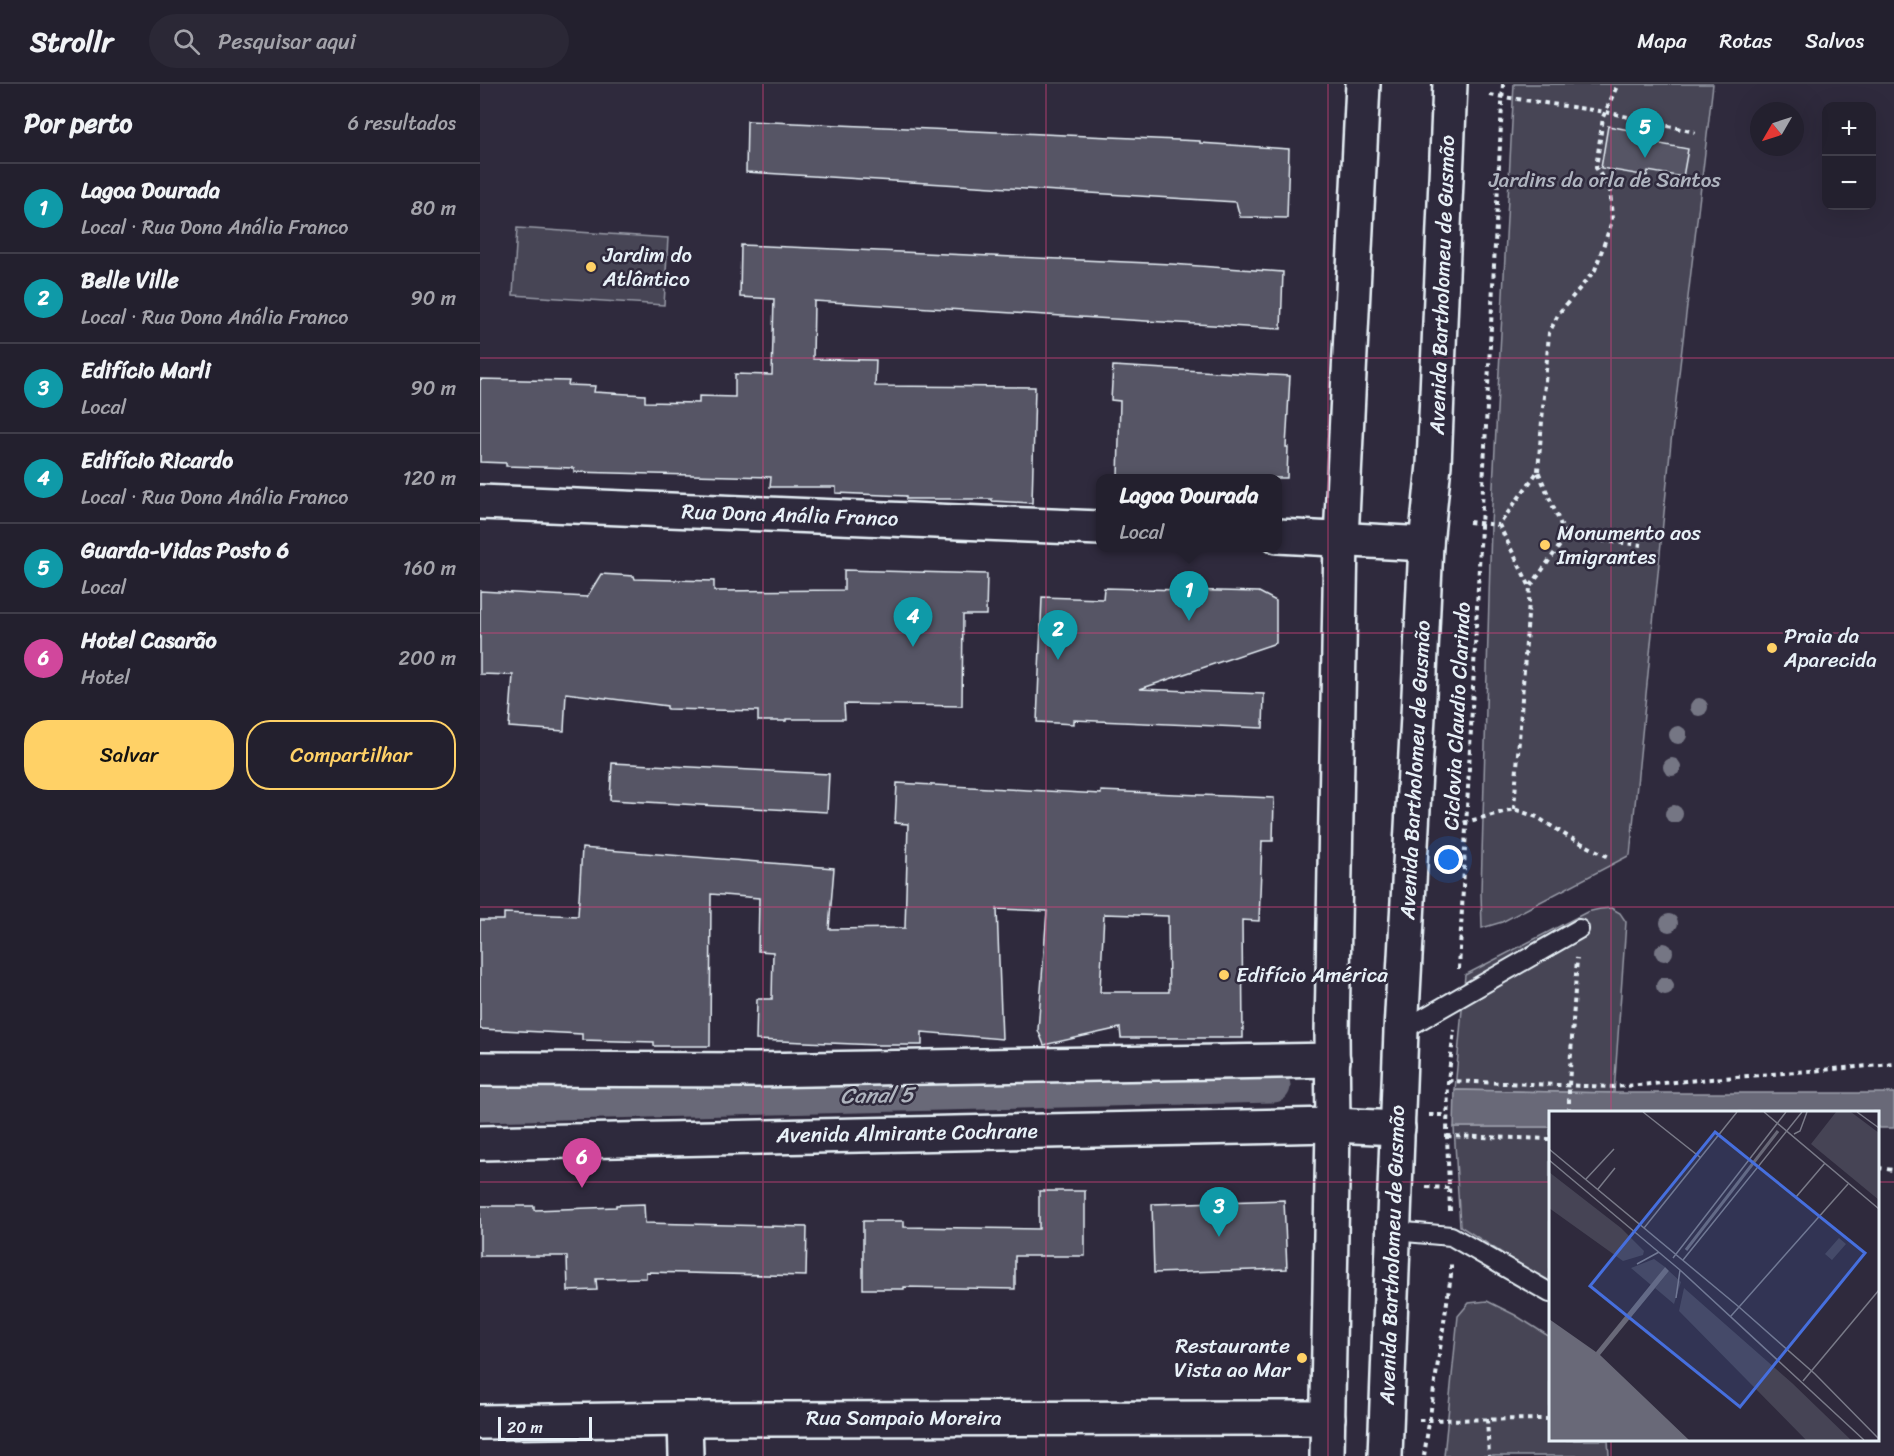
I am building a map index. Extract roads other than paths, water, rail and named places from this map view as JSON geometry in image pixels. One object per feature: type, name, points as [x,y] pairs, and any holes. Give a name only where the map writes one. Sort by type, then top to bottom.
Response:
[{"type":"main road","points":[[1328,1456],[1333,1125],[1332,1033],[1341,539],[1363,84]]},
{"type":"main road","name":"Avenida Bartholomeu de Gusmão","points":[[1385,1456],[1401,1031],[1426,544],[1434,465],[1450,84]]},
{"type":"main road","name":"Rua Dona Anália Franco","points":[[480,502],[1096,528]]},
{"type":"main road","points":[[1282,536],[1426,544]]},
{"type":"main road","points":[[480,1069],[755,1070],[1333,1060]]},
{"type":"main road","name":"Avenida Almirante Cochrane","points":[[480,1143],[1333,1125],[1398,1128]]},
{"type":"main road","name":"Rua Sampaio Moreira","points":[[480,1422],[686,1419],[1328,1418]]},
{"type":"main road","points":[[686,1419],[686,1456]]},
{"type":"lane","points":[[1401,1031],[1579,929]]},
{"type":"lane","points":[[1394,1231],[1451,1236],[1549,1292]]},
{"type":"water","points":[[1455,1090],[1614,1093],[1894,1093],[1894,1128],[1879,1128],[1879,1111],[1549,1111],[1549,1127],[1454,1127]]},
{"type":"waterway","name":"Canal 5","points":[[480,1105],[1274,1086]]},
{"type":"place","name":"Guarda-Vidas Posto 6","points":[[1645,158]]},
{"type":"place","name":"Jardim do Atlântico","points":[[591,267]]},
{"type":"place","name":"Monumento aos Imigrantes","points":[[1545,545]]},
{"type":"place","name":"Lagoa Dourada","points":[[1189,621]]},
{"type":"place","name":"Edifício Ricardo","points":[[913,647]]},
{"type":"place","name":"Praia da Aparecida","points":[[1772,648]]},
{"type":"place","name":"Belle Ville","points":[[1058,660]]},
{"type":"place","name":"Edifício América","points":[[1224,975]]},
{"type":"place","name":"Hotel Casarão","points":[[582,1188]]},
{"type":"place","name":"Edifício Marli","points":[[1219,1237]]},
{"type":"place","name":"Restaurante Vista ao Mar","points":[[1302,1358]]},
{"type":"park label","name":"Jardins da orla de Santos","points":[[1605,180]]}]
